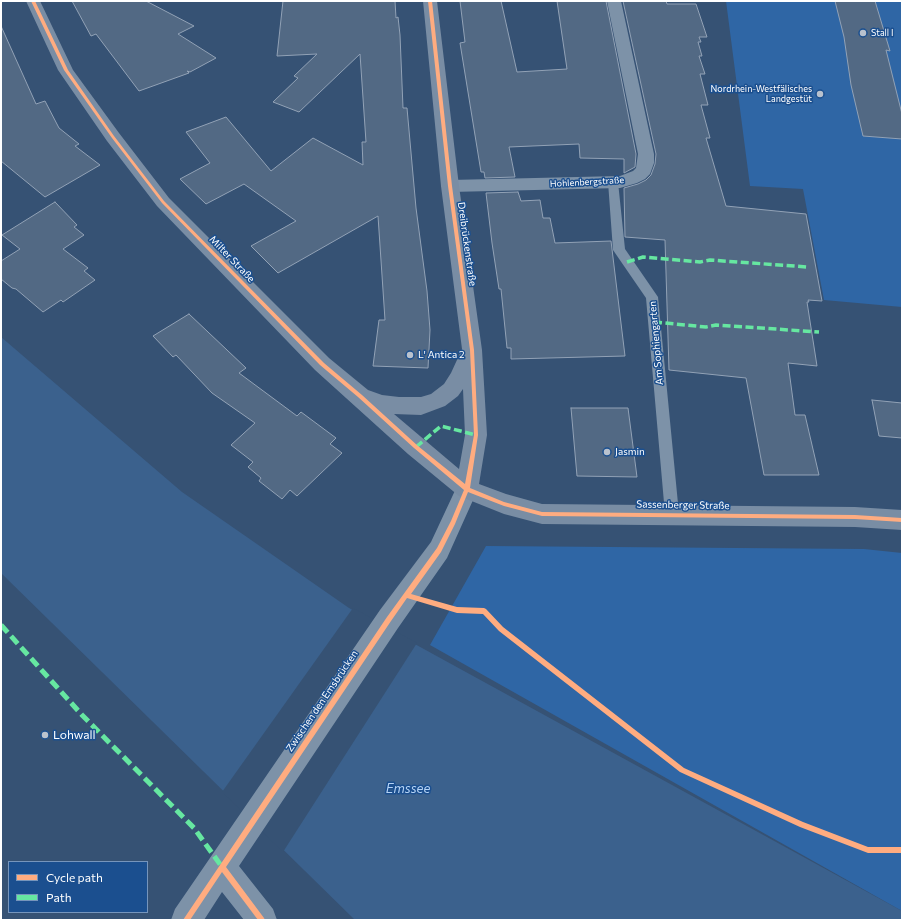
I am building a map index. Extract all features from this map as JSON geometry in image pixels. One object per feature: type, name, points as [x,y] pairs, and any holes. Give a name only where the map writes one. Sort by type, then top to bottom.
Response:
[{"type":"street","name":"Milter Straße","points":[[32,1],[66,70],[113,137],[164,202],[322,364],[416,447],[467,489]]},
{"type":"street","name":"Dreibrückenstraße","points":[[430,1],[450,186],[472,350],[476,435],[467,489]]},
{"type":"street","name":"Hohlenbergstraße","points":[[450,186],[613,182],[631,179],[639,175],[644,170],[646,154],[614,1]]},
{"type":"street","points":[[360,396],[382,404],[399,406],[421,406],[438,400],[451,390],[460,377],[472,350]]},
{"type":"street","name":"Sassenberger Straße","points":[[467,489],[504,504],[542,514],[672,514],[856,517],[902,520]]},
{"type":"street","name":"Zwischen den Emsbrücken","points":[[186,920],[389,619],[439,550],[467,489]]},
{"type":"street","points":[[222,867],[262,920]]},
{"type":"lane","name":"Am Sophiengarten","points":[[613,182],[618,250],[652,297],[672,514]]},
{"type":"shaded area","name":"Nordrhein-Westfälisches Landgestüt","points":[[726,1],[902,1],[902,307],[824,300],[803,189],[750,186]]},
{"type":"shaded area","points":[[486,546],[864,549],[902,553],[902,911],[430,645]]},
{"type":"water","name":"Emssee","points":[[1,337],[182,492],[349,608],[902,911],[902,920],[355,920],[1,573]]},
{"type":"pier","points":[[353,608],[417,643],[283,852],[222,792]]},
{"type":"building","points":[[72,1],[146,1],[194,26],[178,34],[216,58],[190,72],[187,71],[189,73],[139,91],[96,34],[91,36]]},
{"type":"building","points":[[283,1],[395,1],[396,18],[398,17],[400,35],[403,108],[407,108],[416,208],[427,291],[430,330],[428,368],[373,366],[379,320],[385,320],[378,216],[278,273],[251,246],[296,221],[244,184],[206,204],[180,179],[210,163],[186,132],[226,117],[271,171],[313,138],[363,165],[362,142],[366,142],[360,54],[299,112],[273,102],[298,78],[294,76],[317,54],[277,56]]},
{"type":"building","points":[[460,1],[501,1],[517,72],[567,69],[557,1],[606,1],[636,154],[635,167],[624,173],[624,159],[580,158],[579,144],[509,147],[515,177],[485,178],[484,172],[481,172],[460,43],[465,42]]},
{"type":"building","points":[[623,1],[666,1],[667,4],[696,4],[707,37],[699,37],[701,42],[698,42],[702,56],[699,56],[705,74],[700,74],[708,105],[701,105],[710,138],[706,138],[726,206],[806,214],[822,301],[808,300],[809,302],[807,302],[817,366],[788,363],[795,415],[805,415],[819,475],[764,475],[746,378],[669,370],[665,240],[625,237],[624,188],[638,184],[646,180],[651,175],[655,164],[656,154]]},
{"type":"building","points":[[835,1],[875,1],[890,51],[886,50],[902,114],[902,139],[863,136],[851,85],[844,37]]},
{"type":"building","points":[[1,26],[36,104],[45,101],[59,128],[79,144],[75,146],[100,165],[45,197],[1,161]]},
{"type":"building","points":[[518,192],[521,201],[540,200],[543,218],[550,218],[555,243],[611,241],[625,356],[511,359],[511,348],[507,348],[501,289],[499,289],[486,193]]},
{"type":"building","points":[[55,202],[77,225],[74,227],[84,235],[63,249],[88,268],[84,271],[95,280],[63,302],[61,300],[43,312],[16,289],[12,288],[1,279],[1,261],[20,249],[2,235]]},
{"type":"building","points":[[189,314],[246,368],[239,373],[297,416],[301,412],[336,438],[330,444],[342,453],[297,496],[290,490],[282,499],[259,481],[261,478],[248,467],[253,462],[231,445],[255,423],[212,393],[176,355],[173,357],[153,336]]},
{"type":"building","points":[[872,400],[902,403],[902,438],[879,436]]},
{"type":"building","points":[[571,408],[628,408],[637,477],[577,476]]},
{"type":"marked path","points":[[627,262],[643,257],[700,262],[710,260],[807,267]]},
{"type":"marked path","points":[[654,322],[706,327],[716,325],[819,332]]},
{"type":"marked path","points":[[416,447],[441,426],[476,435]]},
{"type":"marked path","points":[[1,625],[82,715],[194,828],[222,867]]},
{"type":"cycle path","points":[[33,1],[66,70],[113,137],[163,202],[322,364],[416,447],[467,489],[504,504],[542,514],[855,517],[902,520]]},
{"type":"cycle path","points":[[186,920],[389,619],[439,550],[467,489],[476,435],[472,350],[450,186],[430,1]]},
{"type":"cycle path","points":[[406,595],[457,610],[484,611],[501,629],[682,770],[802,825],[868,850],[902,850]]},
{"type":"cycle path","points":[[222,867],[262,920]]},
{"type":"place","name":"Stall I","points":[[863,33]]},
{"type":"place","name":"Nordrhein-Westfälisches Landgestüt","points":[[820,94]]},
{"type":"place","name":"L' Antica 2","points":[[410,355]]},
{"type":"place","name":"Jasmin","points":[[607,452]]},
{"type":"place","name":"Lohwall","points":[[45,735]]}]
